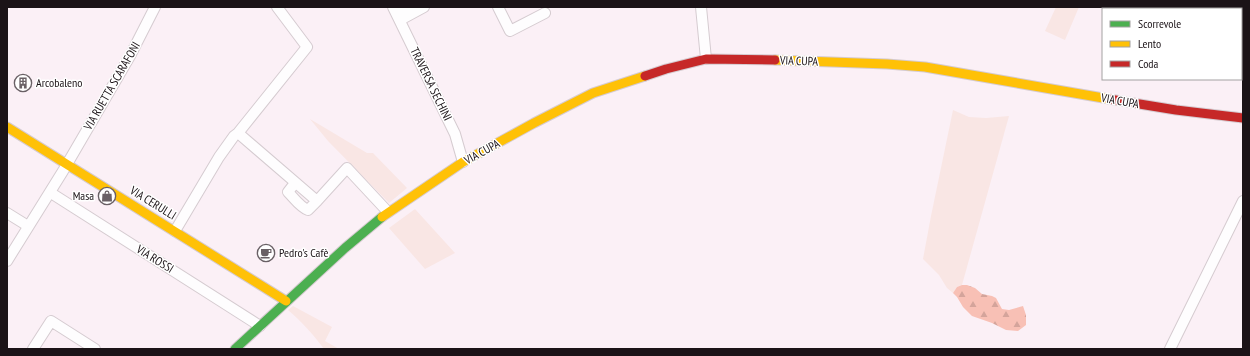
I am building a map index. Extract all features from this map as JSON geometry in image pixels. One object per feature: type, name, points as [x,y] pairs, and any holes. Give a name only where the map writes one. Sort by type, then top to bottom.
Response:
[{"type":"street","name":"VIA RUETTA SCARAFONI","points":[[7,261],[68,164],[130,56],[155,7]]},
{"type":"street","points":[[175,231],[219,157],[234,136],[307,47],[277,7]]},
{"type":"street","points":[[396,13],[408,7]]},
{"type":"street","points":[[396,13],[424,7]]},
{"type":"street","points":[[498,7],[510,30],[545,13]]},
{"type":"street","points":[[701,7],[706,59]]},
{"type":"street","name":"TRAVERSA SECHINI","points":[[396,13],[455,134],[463,162]]},
{"type":"street","name":"VIA CUPA","points":[[235,349],[345,248],[388,212],[463,162],[593,93],[666,68],[706,59],[779,60],[925,67],[1176,110],[1243,118]]},
{"type":"street","name":"VIA CERULLI","points":[[7,127],[286,301]]},
{"type":"street","points":[[238,133],[295,183],[288,192],[305,209],[308,210],[347,168],[388,212]]},
{"type":"street","name":"VIA ROSSI","points":[[50,193],[260,326]]},
{"type":"street","points":[[1170,349],[1243,200]]},
{"type":"street","points":[[7,213],[28,226]]},
{"type":"street","points":[[33,349],[51,321],[95,349]]},
{"type":"shaded area","points":[[1056,7],[1079,7],[1065,40],[1045,31]]},
{"type":"shaded area","points":[[953,110],[969,117],[986,118],[1009,116],[962,285],[957,287],[953,293],[947,288],[939,275],[923,259]]},
{"type":"shaded area","points":[[310,119],[367,153],[373,153],[407,188],[389,203],[328,141]]},
{"type":"shaded area","points":[[415,209],[455,253],[425,269],[389,228]]},
{"type":"shaded area","points":[[293,306],[332,327],[325,341],[339,349],[324,349],[307,328],[288,310]]},
{"type":"green space","points":[[962,285],[975,288],[982,294],[996,298],[1002,309],[1009,310],[1023,306],[1026,315],[1026,325],[1018,331],[1006,330],[972,316],[963,307],[953,293],[957,287]]},
{"type":"traffic: fast","points":[[235,349],[345,248],[382,217]]},
{"type":"traffic: slow","points":[[775,60],[887,64],[925,67],[1109,99]]},
{"type":"traffic: slow","points":[[382,217],[463,162],[534,123],[593,93],[645,76]]},
{"type":"traffic: slow","points":[[7,127],[286,301]]},
{"type":"traffic: jam","points":[[645,76],[706,59],[775,60]]},
{"type":"traffic: jam","points":[[1109,99],[1176,110],[1243,118]]},
{"type":"place","name":"Arcobaleno","points":[[23,83]]},
{"type":"place","name":"Masa","points":[[107,196]]},
{"type":"place","name":"Pedro's Cafè","points":[[266,253]]}]
